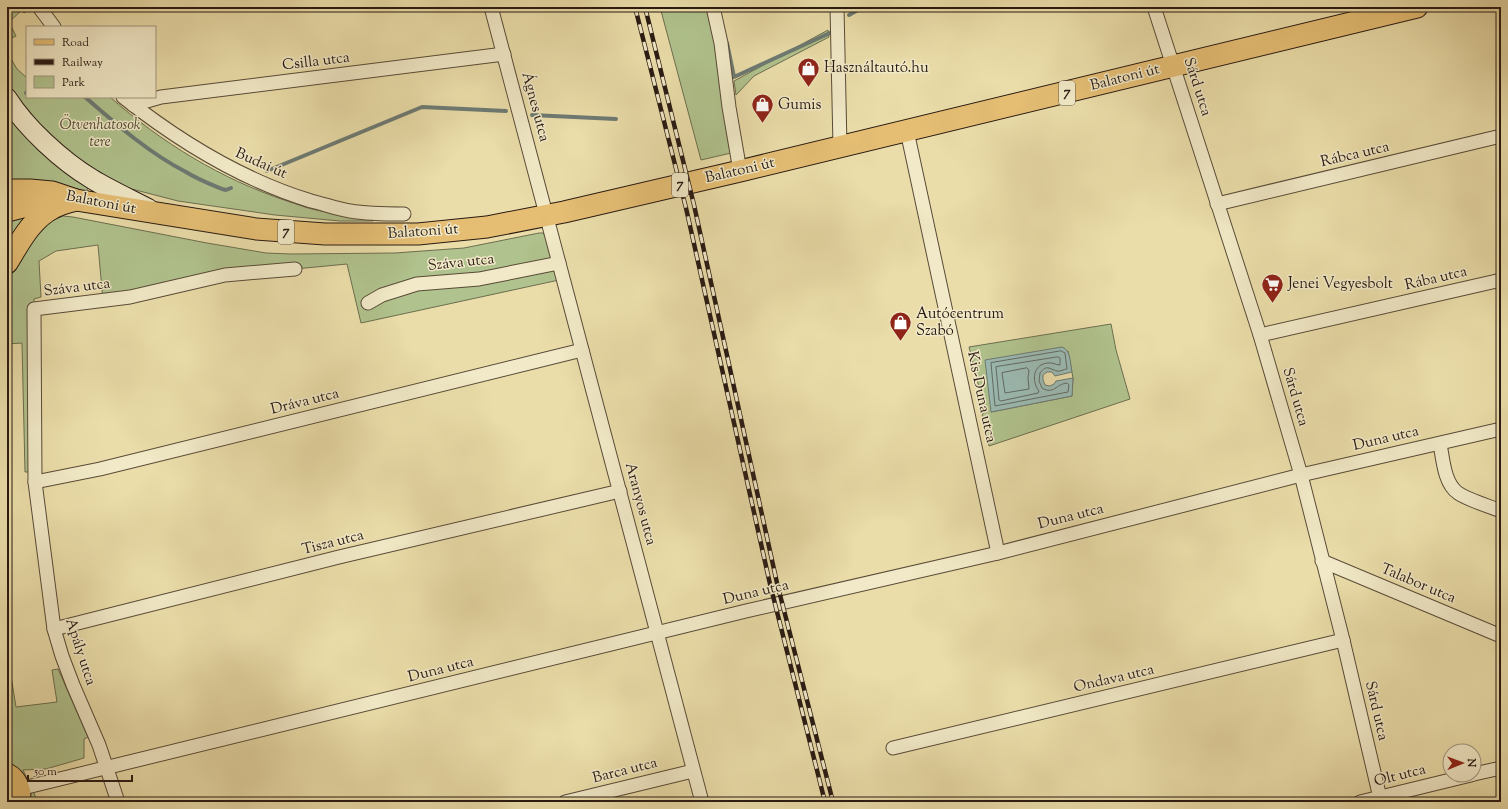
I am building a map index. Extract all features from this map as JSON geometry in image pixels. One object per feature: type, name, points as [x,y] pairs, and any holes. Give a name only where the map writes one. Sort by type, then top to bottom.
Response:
[{"type":"main road","name":"Balatoni út","points":[[7,190],[52,192],[76,200],[256,230],[325,234],[418,234],[487,226],[547,215],[740,171],[1174,67],[1416,7]]},
{"type":"main road","points":[[7,98],[30,128],[60,156],[91,179],[156,213]]},
{"type":"main road","points":[[7,263],[27,231],[42,216],[52,208],[76,200]]},
{"type":"main road","name":"7","points":[[7,211],[30,205],[76,200]]},
{"type":"street","points":[[39,7],[53,26]]},
{"type":"street","name":"Ágnes utca","points":[[491,7],[547,215]]},
{"type":"street","points":[[712,7],[721,43],[729,107],[740,171]]},
{"type":"street","points":[[837,7],[840,147]]},
{"type":"street","name":"Sárd utca","points":[[1154,7],[1260,335],[1301,475],[1343,640],[1381,800]]},
{"type":"street","name":"Csilla utca","points":[[156,98],[504,54]]},
{"type":"street","name":"Csilla utca","points":[[128,101],[153,98]]},
{"type":"street","name":"Budai út","points":[[128,101],[202,152],[233,170],[265,185],[289,194],[340,209],[404,214]]},
{"type":"street","name":"Kis-Duna utca","points":[[907,131],[998,553]]},
{"type":"street","name":"Rábca utca","points":[[1218,204],[1501,136]]},
{"type":"street","name":"Aranyos utca","points":[[547,215],[702,802]]},
{"type":"street","name":"Száva utca","points":[[368,303],[382,295],[417,284],[479,279],[559,263]]},
{"type":"street","name":"Száva utca","points":[[35,482],[34,309],[130,297],[225,275],[294,269]]},
{"type":"street","name":"Rába utca","points":[[1260,335],[1501,280]]},
{"type":"street","name":"Dráva utca","points":[[35,482],[100,469],[582,350]]},
{"type":"street","name":"Duna utca","points":[[15,788],[108,768],[841,589],[998,553],[1301,475],[1501,429]]},
{"type":"street","points":[[1440,444],[1447,476],[1452,486],[1458,493],[1501,511]]},
{"type":"street","name":"Apály utca","points":[[35,482],[54,629],[72,685],[108,768],[117,801]]},
{"type":"street","name":"Tisza utca","points":[[54,629],[339,557],[620,491]]},
{"type":"street","name":"Talabor utca","points":[[1322,561],[1501,636]]},
{"type":"street","name":"Ondava utca","points":[[893,748],[1343,640]]},
{"type":"street","points":[[1482,772],[1501,768]]},
{"type":"street","name":"Barca utca","points":[[565,802],[693,771]]},
{"type":"street","name":"Olt utca","points":[[1360,802],[1381,800],[1442,783]]},
{"type":"green space","points":[[7,7],[31,8],[24,13],[22,10],[9,22],[16,36],[7,40]]},
{"type":"green space","points":[[660,7],[708,7],[723,81],[731,153],[701,160]]},
{"type":"green space","points":[[828,30],[829,37],[754,76],[736,95],[734,81]]},
{"type":"green space","name":"Ötvenhatosok tere","points":[[7,52],[17,69],[26,77],[26,98],[111,98],[150,130],[171,144],[216,171],[239,182],[309,208],[337,214],[373,218],[373,221],[340,221],[275,215],[178,201],[124,187],[104,177],[64,148],[43,128],[7,84]]},
{"type":"green space","points":[[7,110],[88,187],[87,190],[84,191],[52,185],[7,184]]},
{"type":"green space","points":[[29,214],[7,251],[7,217]]},
{"type":"green space","points":[[63,216],[266,253],[291,254],[395,253],[464,248],[543,233],[548,240],[559,280],[361,323],[347,264],[295,269],[103,301],[98,245],[56,251],[39,261],[41,297],[34,299],[35,472],[25,472],[22,343],[7,344],[7,281],[33,237],[49,222]]},
{"type":"green space","points":[[1111,324],[1116,350],[1130,399],[989,446],[982,414],[985,412],[969,347]],"holes":[[[1068,351],[1073,378],[1072,396],[991,412]]]},
{"type":"green space","points":[[9,664],[16,707],[57,702],[52,670],[58,669],[88,737],[84,739],[84,758],[46,769],[23,770],[38,802],[7,802],[7,668]]},
{"type":"water","points":[[1062,347],[1069,354],[1072,372],[1055,376],[1052,372],[1047,372],[1043,375],[1043,380],[1045,385],[1050,386],[1056,381],[1073,378],[1072,396],[991,412],[985,360]]},
{"type":"waterway","points":[[849,15],[863,7]]},
{"type":"waterway","points":[[727,43],[734,77],[832,32]]},
{"type":"waterway","points":[[86,98],[133,138],[159,156],[199,179],[222,189],[226,190],[231,188]]},
{"type":"waterway","points":[[267,171],[422,107],[506,111]]},
{"type":"waterway","points":[[532,115],[616,119]]},
{"type":"railway","points":[[635,7],[686,208],[770,584],[825,802]]},
{"type":"railway","points":[[645,7],[694,205],[777,583],[833,802]]},
{"type":"place","name":"Használtautó.hu","points":[[808,88]]},
{"type":"place","name":"Gumis","points":[[762,124]]},
{"type":"place","name":"Jenei Vegyesbolt","points":[[1272,304]]},
{"type":"place","name":"Autócentrum Szabó","points":[[900,342]]}]
